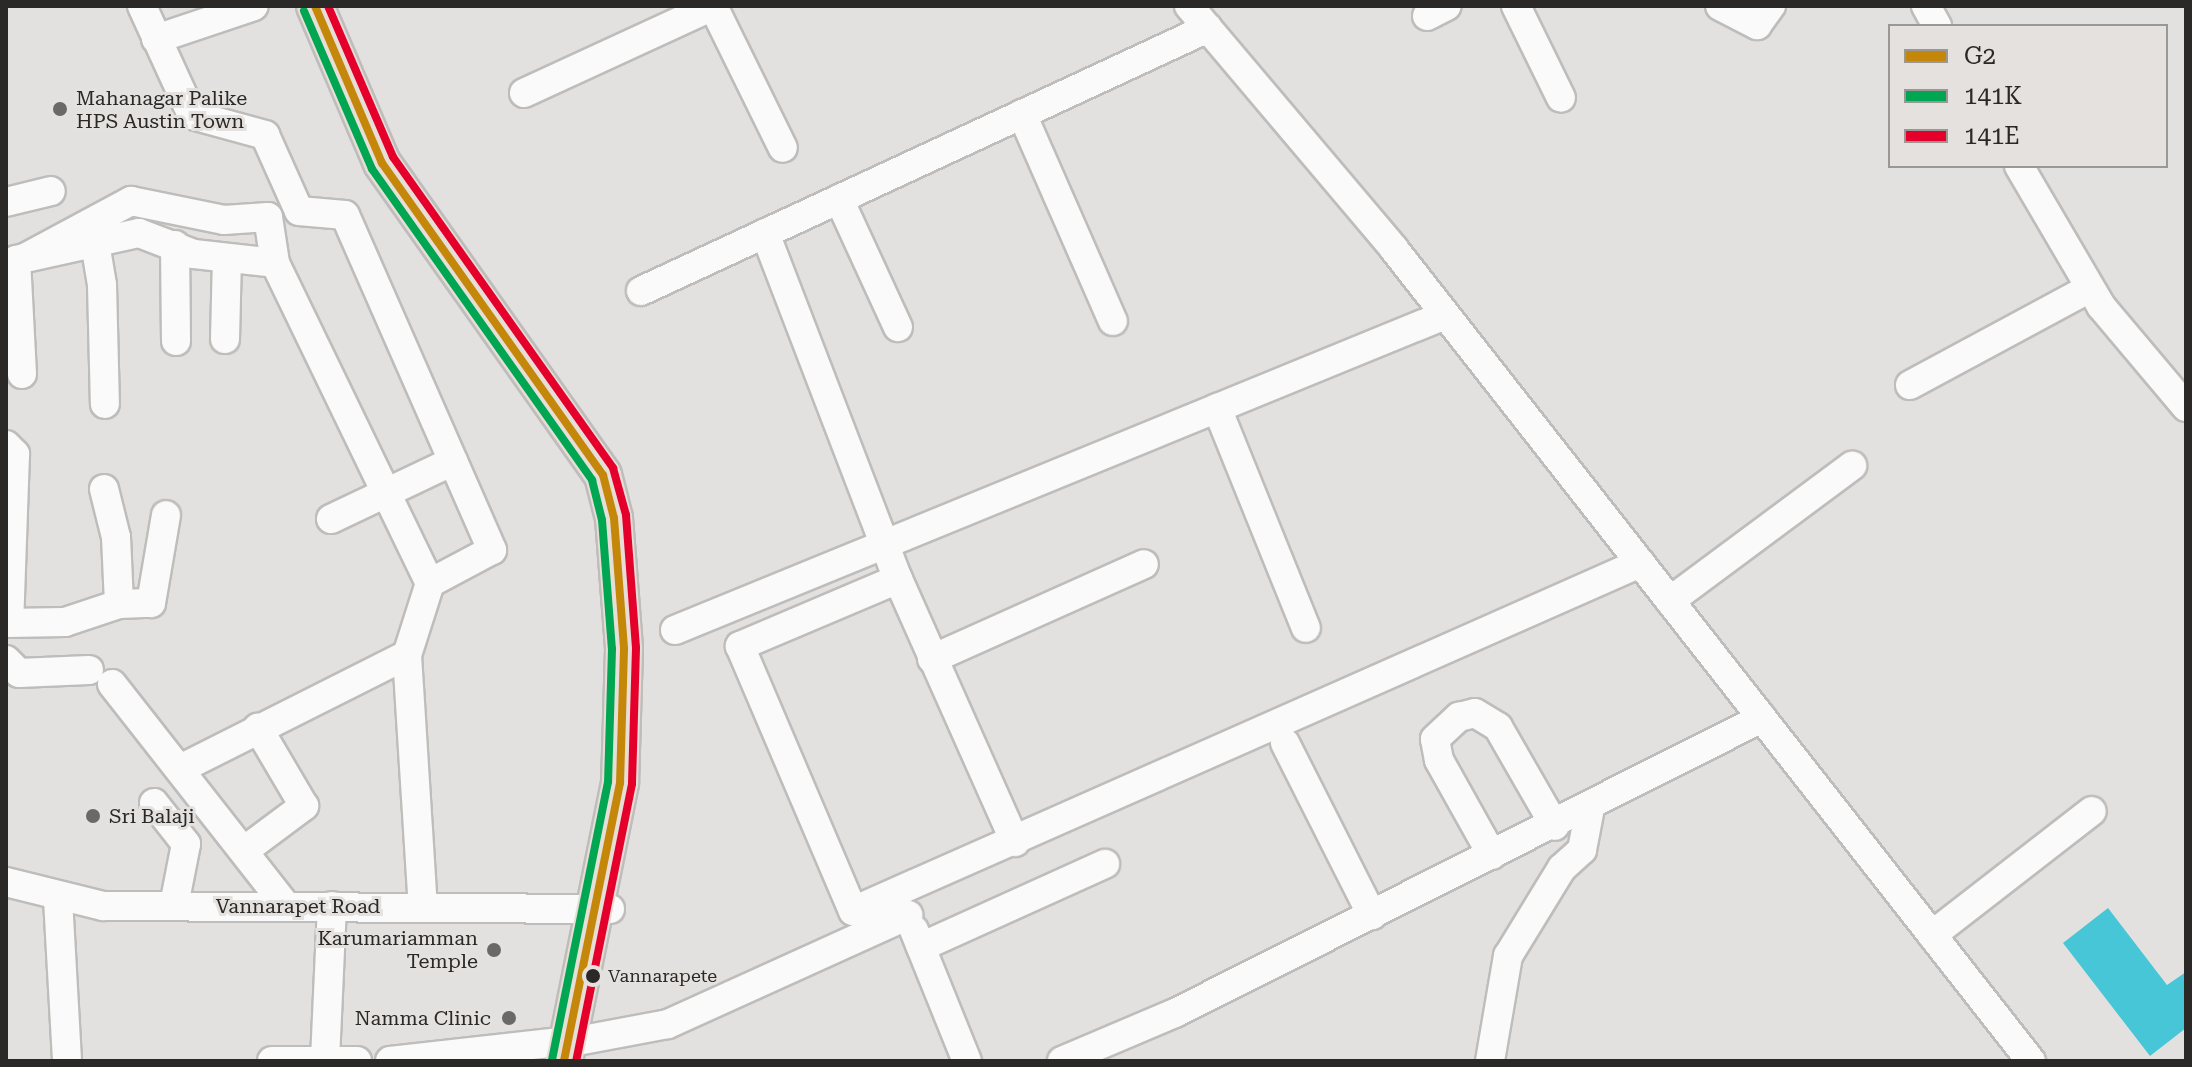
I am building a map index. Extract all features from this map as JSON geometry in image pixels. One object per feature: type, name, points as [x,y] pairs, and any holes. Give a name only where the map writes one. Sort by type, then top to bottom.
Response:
[{"type":"main road","points":[[315,6],[382,163],[603,475],[619,554],[623,722],[620,783],[602,908],[573,1051]]},
{"type":"main road","points":[[339,6],[432,201],[622,464],[639,549],[636,785],[602,908]]},
{"type":"street","points":[[142,6],[192,115],[265,135],[299,211],[345,215],[492,550],[430,583]]},
{"type":"street","points":[[156,39],[254,6]]},
{"type":"street","points":[[524,93],[713,6],[783,148]]},
{"type":"street","points":[[1189,6],[1445,315],[2031,1061]]},
{"type":"street","points":[[1516,6],[1561,98]]},
{"type":"street","points":[[1720,6],[1757,25],[1771,6]]},
{"type":"street","points":[[1926,6],[1936,24]]},
{"type":"street","points":[[641,291],[1208,28]]},
{"type":"street","points":[[1022,114],[1113,321]]},
{"type":"street","points":[[2020,168],[2090,288],[2186,407]]},
{"type":"street","points":[[6,202],[51,191]]},
{"type":"street","points":[[839,199],[898,327]]},
{"type":"street","points":[[22,374],[11,264],[94,232],[131,201],[224,220],[268,217],[275,263],[430,583],[407,655],[423,907]]},
{"type":"street","points":[[94,232],[139,233],[227,259],[275,263]]},
{"type":"street","points":[[94,232],[105,404]]},
{"type":"street","points":[[765,233],[883,544],[1015,842]]},
{"type":"street","points":[[175,245],[176,341]]},
{"type":"street","points":[[225,339],[227,259]]},
{"type":"street","points":[[1910,385],[2090,288]]},
{"type":"street","points":[[675,630],[1445,315]]},
{"type":"street","points":[[1217,408],[1306,628]]},
{"type":"street","points":[[6,445],[15,454],[8,623],[65,622],[119,604],[151,603],[166,515]]},
{"type":"street","points":[[331,519],[453,461]]},
{"type":"street","points":[[1670,601],[1852,466]]},
{"type":"street","points":[[104,489],[116,537],[119,604]]},
{"type":"street","points":[[393,1061],[573,1051],[668,1024],[904,903],[1015,842],[1640,563]]},
{"type":"street","points":[[932,659],[1144,564]]},
{"type":"street","points":[[898,579],[740,646],[853,911],[904,903]]},
{"type":"street","points":[[180,769],[407,655]]},
{"type":"street","points":[[6,660],[19,673],[100,677],[180,769],[286,906]]},
{"type":"street","points":[[1492,855],[1439,760],[1435,739],[1459,717],[1475,713],[1498,727],[1555,826]]},
{"type":"street","points":[[1062,1061],[1555,826],[1762,718]]},
{"type":"street","points":[[245,850],[304,806],[258,728]]},
{"type":"street","points":[[1285,743],[1372,915]]},
{"type":"street","points":[[154,803],[186,844],[174,905]]},
{"type":"street","points":[[1490,1061],[1508,956],[1562,868],[1582,850],[1590,808]]},
{"type":"street","points":[[1932,935],[2092,811]]},
{"type":"street","points":[[921,947],[1105,864]]},
{"type":"street","name":"Vannarapet Road","points":[[6,882],[58,899],[174,905],[602,908]]},
{"type":"street","points":[[58,899],[67,1061]]},
{"type":"street","points":[[904,903],[967,1061]]},
{"type":"street","points":[[325,1060],[332,906]]},
{"type":"street","points":[[272,1061],[357,1061]]},
{"type":"water","points":[[2108,908],[2167,985],[2186,972],[2186,1028],[2150,1056],[2063,943]]},
{"type":"transit line","name":"G2","points":[[315,6],[382,163],[603,475],[614,518],[624,649],[620,783],[564,1061]]},
{"type":"transit line","name":"141E","points":[[328,6],[393,157],[613,468],[626,515],[636,648],[632,784],[576,1061]]},
{"type":"transit line","name":"141K","points":[[304,11],[372,169],[592,480],[602,520],[612,649],[608,782],[552,1059]]},
{"type":"place","name":"Mahanagar Palike HPS Austin Town","points":[[60,109]]},
{"type":"place","name":"Sri Balaji","points":[[93,816]]},
{"type":"place","name":"Karumariamman Temple","points":[[494,950]]},
{"type":"place","name":"Vannarapete","points":[[593,976]]},
{"type":"place","name":"Namma Clinic","points":[[509,1018]]}]
